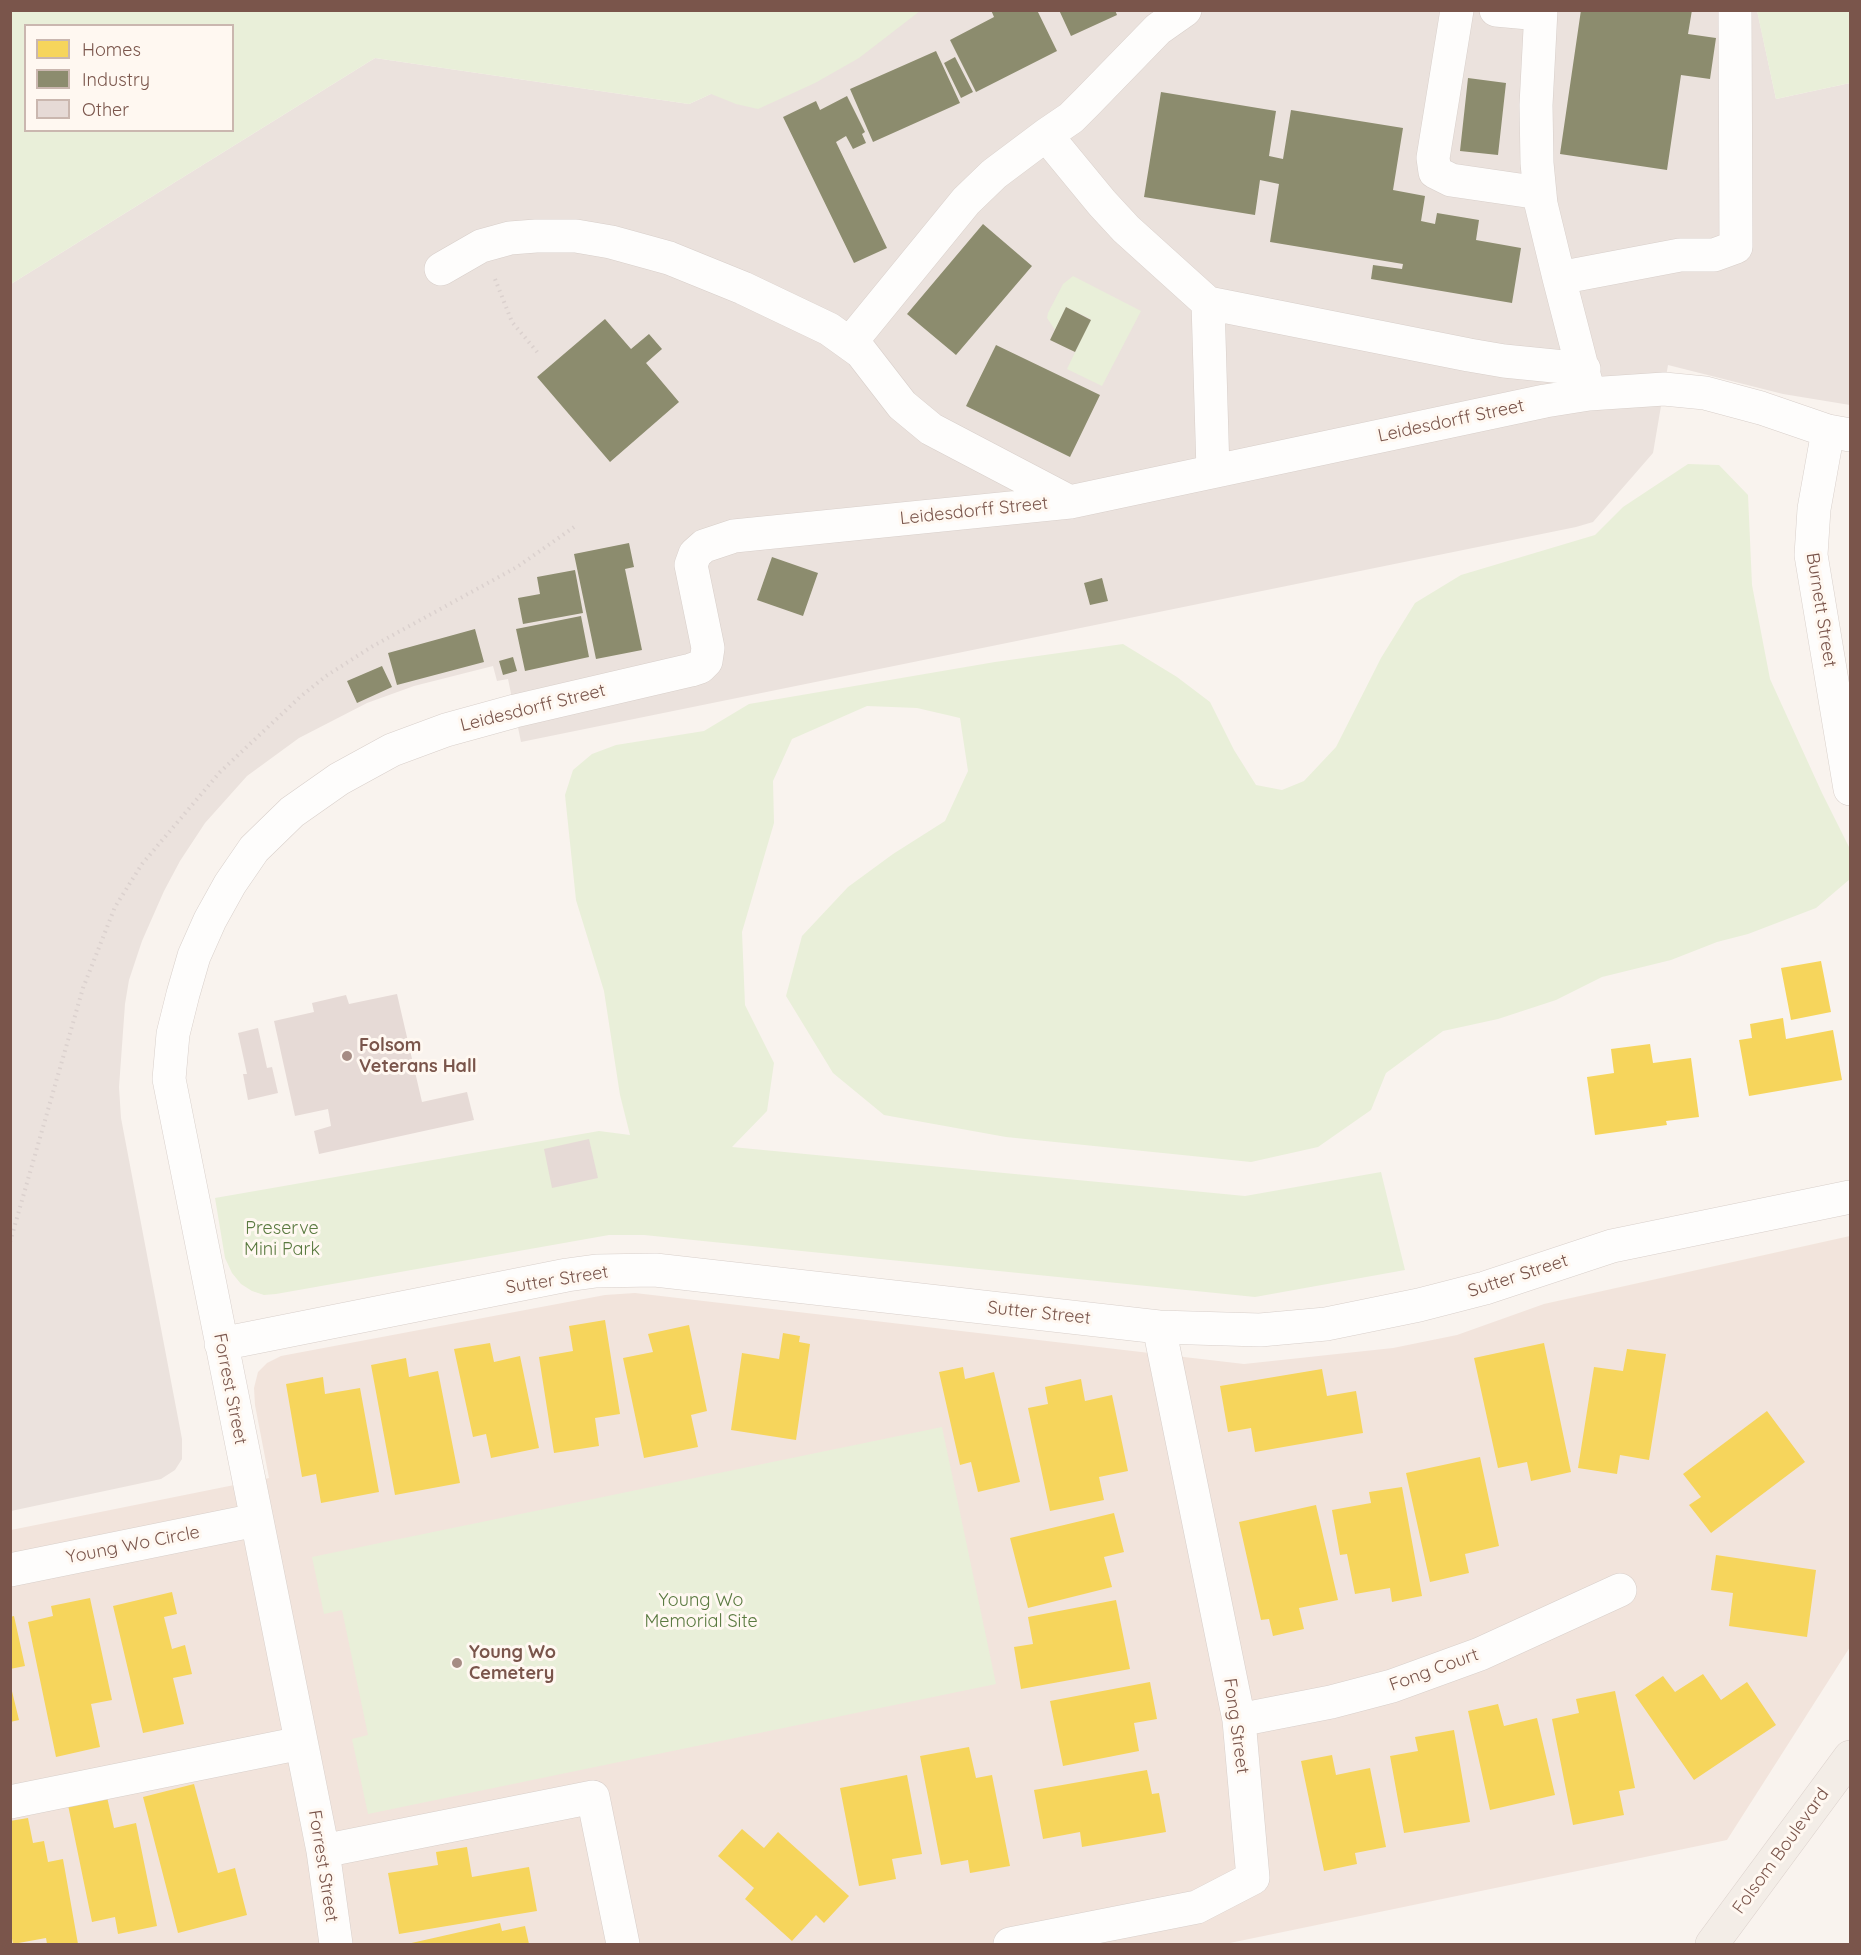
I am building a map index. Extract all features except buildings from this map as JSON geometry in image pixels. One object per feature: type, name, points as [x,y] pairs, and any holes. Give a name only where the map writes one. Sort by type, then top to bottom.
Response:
[{"type":"main road","name":"Folsom Boulevard","points":[[1712,1944],[1851,1757]]},
{"type":"street","points":[[850,343],[966,201],[994,174],[1071,118],[1087,102],[1152,20],[1185,10]]},
{"type":"street","points":[[1457,10],[1433,158],[1435,172],[1451,180],[1540,193]]},
{"type":"street","points":[[1046,135],[1126,229],[1208,303],[1504,362],[1586,382],[1540,193],[1536,105],[1540,12],[1496,10]]},
{"type":"street","points":[[1559,278],[1680,255],[1714,255],[1736,247],[1734,10]]},
{"type":"street","points":[[441,269],[481,246],[510,238],[536,236],[576,236],[611,242],[669,258],[808,318],[850,343],[872,364],[902,405],[931,429],[1070,502]]},
{"type":"street","points":[[1208,303],[1214,471]]},
{"type":"street","name":"Leidesdorff Street","points":[[254,849],[292,812],[339,779],[393,750],[446,730],[515,711],[700,667],[706,661],[708,648],[691,565],[695,554],[704,546],[734,536],[1070,502],[1545,401],[1586,382],[1705,393],[1840,433]]},
{"type":"street","name":"Burnett Street","points":[[1840,433],[1814,509],[1811,555],[1851,789]]},
{"type":"street","name":"Forrest Street","points":[[254,849],[230,884],[194,956],[173,1034],[169,1079],[323,1851],[336,1944]]},
{"type":"street","name":"Sutter Street","points":[[221,1344],[567,1275],[596,1271],[655,1270],[1159,1326],[1260,1330],[1326,1324],[1419,1305],[1485,1288],[1612,1246],[1851,1197]]},
{"type":"street","name":"Fong Street","points":[[1010,1944],[1197,1907],[1253,1878],[1239,1720],[1159,1326]]},
{"type":"street","name":"Young Wo Circle","points":[[10,1570],[256,1520]]},
{"type":"street","name":"Fong Court","points":[[1239,1720],[1331,1702],[1392,1686],[1480,1654],[1620,1590]]},
{"type":"street","points":[[10,1802],[301,1743]]},
{"type":"street","points":[[323,1851],[593,1797],[623,1944]]},
{"type":"path","points":[[481,246],[512,322],[538,353]]},
{"type":"shaded area","points":[[1757,10],[1776,99],[1850,83],[1850,405],[1783,394],[1668,365],[1653,453],[1593,522],[1576,527],[521,742],[508,679],[497,681],[493,666],[414,686],[367,703],[299,738],[247,776],[205,823],[180,861],[142,941],[129,980],[125,1004],[119,1087],[121,1118],[182,1439],[182,1459],[175,1470],[161,1479],[11,1511],[11,284],[375,58],[689,104],[893,11]]},
{"type":"shaded area","points":[[1850,1236],[1850,1647],[1727,1840],[1225,1944],[11,1944],[11,1530],[269,1478],[255,1405],[254,1388],[258,1372],[267,1363],[281,1356],[605,1295],[635,1293],[1244,1364],[1393,1348],[1457,1335],[1544,1304]]},
{"type":"green space","points":[[11,10],[920,11],[859,58],[815,83],[758,109],[736,104],[711,94],[689,104],[375,58],[11,284]]},
{"type":"green space","points":[[1757,11],[1850,11],[1850,83],[1776,99]]},
{"type":"green space","points":[[1073,276],[1141,311],[1102,386],[1067,369],[1091,319],[1066,307],[1055,330],[1047,318],[1063,284]]},
{"type":"green space","name":"Preserve Mini Park","points":[[1688,464],[1719,465],[1748,495],[1752,585],[1770,679],[1850,849],[1850,879],[1816,908],[1748,934],[1717,942],[1671,960],[1602,977],[1556,1000],[1498,1019],[1443,1031],[1386,1073],[1371,1110],[1318,1147],[1251,1162],[1006,1137],[884,1115],[833,1073],[786,996],[802,936],[848,887],[893,854],[945,821],[968,771],[960,718],[917,708],[867,706],[792,739],[773,781],[774,823],[742,932],[745,1005],[774,1063],[767,1111],[732,1147],[1245,1196],[1381,1172],[1405,1270],[1255,1297],[644,1235],[609,1235],[276,1294],[264,1295],[252,1291],[241,1284],[232,1273],[225,1258],[215,1198],[599,1131],[630,1135],[620,1095],[604,991],[576,900],[565,795],[573,770],[592,754],[616,745],[704,731],[749,704],[995,662],[1123,644],[1177,677],[1210,702],[1234,750],[1256,785],[1282,790],[1304,781],[1336,747],[1381,658],[1415,603],[1461,575],[1595,535],[1623,507]]},
{"type":"green space","name":"Young Wo Memorial Site","points":[[942,1427],[996,1684],[368,1814],[352,1739],[368,1735],[342,1610],[324,1614],[312,1557]]},
{"type":"place","name":"Folsom Veterans Hall","points":[[347,1056]]},
{"type":"place","name":"Young Wo Cemetery","points":[[457,1663]]}]
